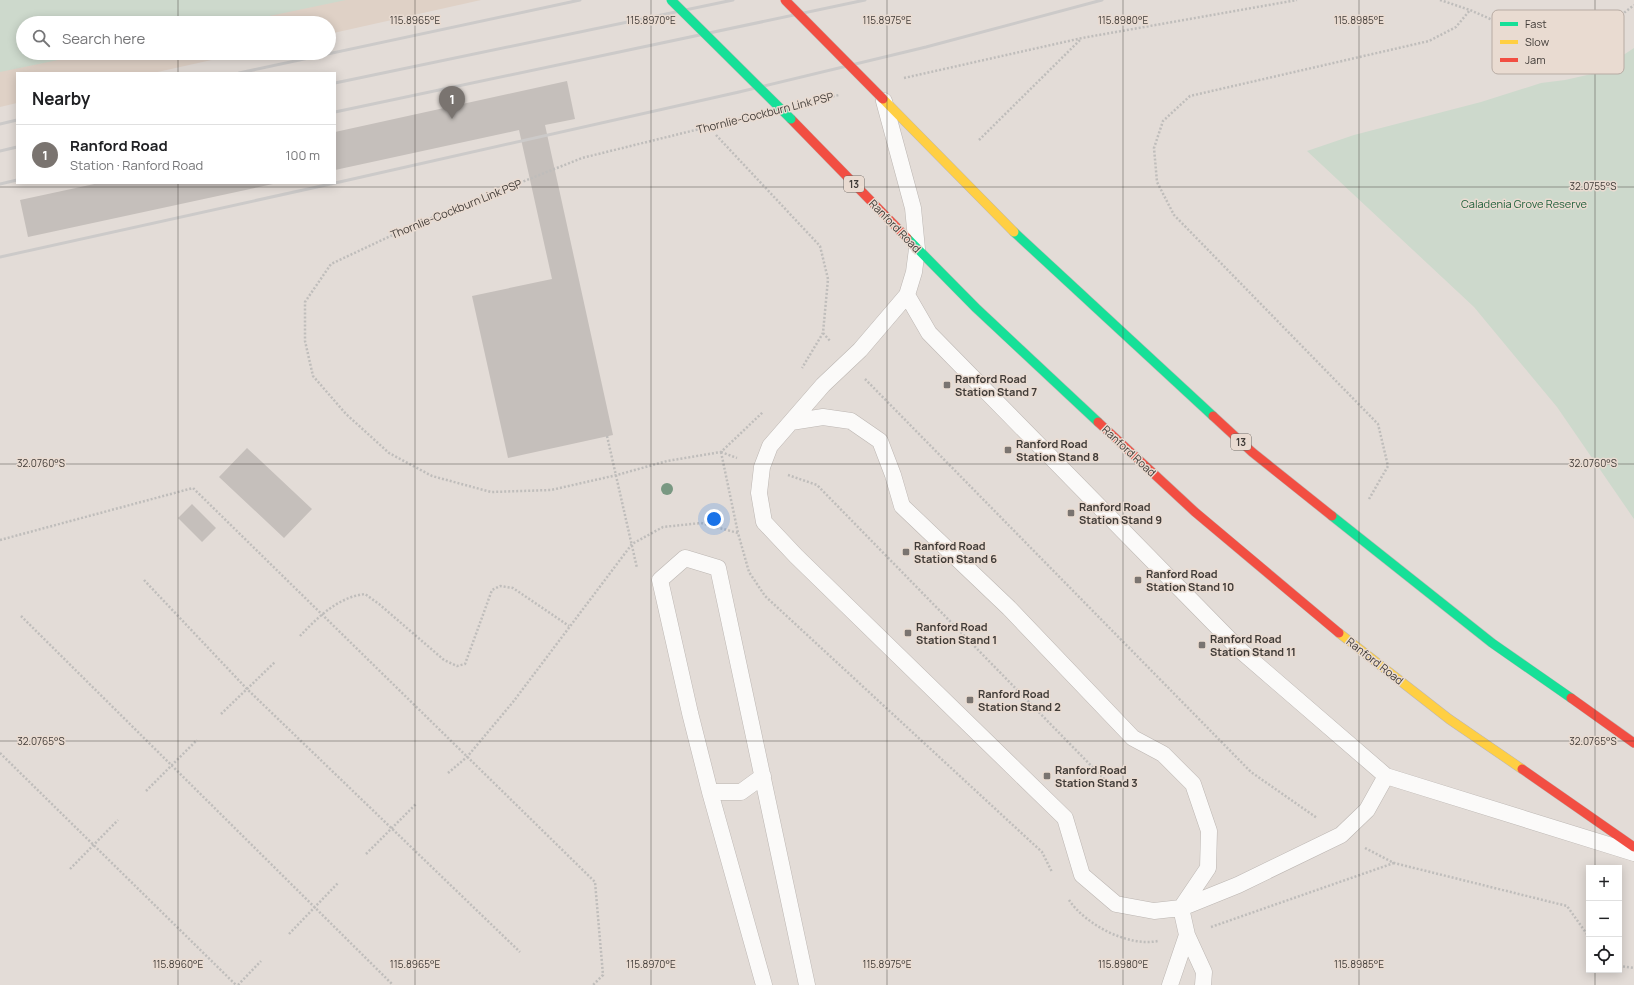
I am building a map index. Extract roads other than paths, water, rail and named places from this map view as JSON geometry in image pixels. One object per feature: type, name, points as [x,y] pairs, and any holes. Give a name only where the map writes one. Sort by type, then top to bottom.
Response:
[{"type":"main road","name":"Ranford Road","points":[[671,0],[791,119],[976,308],[1195,512],[1315,614],[1449,719],[1634,847]]},
{"type":"main road","name":"13","points":[[785,0],[1029,247],[1252,452],[1492,643],[1634,744]]},
{"type":"lane","points":[[883,99],[914,208],[917,249],[914,272],[907,295],[860,350],[823,385],[770,446],[762,467],[759,493],[764,522],[796,556],[1066,818],[1082,875],[1116,904],[1154,911],[1181,908],[1238,885],[1341,835],[1367,810],[1386,776]]},
{"type":"lane","points":[[907,295],[929,333],[1235,645],[1386,776],[1634,853]]},
{"type":"lane","points":[[791,422],[823,417],[851,421],[880,441],[893,475],[902,506],[1009,608],[1132,738],[1163,754],[1193,784],[1208,831],[1208,868],[1181,908],[1187,935],[1204,972],[1203,985]]},
{"type":"lane","points":[[764,985],[710,792],[690,714],[660,580],[686,558],[718,568],[807,985]]},
{"type":"lane","points":[[710,792],[741,792],[763,776]]},
{"type":"lane","points":[[1170,985],[1187,935]]},
{"type":"railway","points":[[336,52],[580,0]]},
{"type":"railway","points":[[336,83],[733,0]]},
{"type":"railway","points":[[336,112],[865,0]]},
{"type":"railway","points":[[336,183],[739,92],[926,47],[1102,0]]},
{"type":"railway","points":[[244,72],[300,60]]},
{"type":"railway","points":[[0,124],[16,120]]},
{"type":"railway","points":[[0,151],[16,147]]},
{"type":"railway","points":[[0,184],[16,180]]},
{"type":"railway","points":[[0,257],[330,184]]},
{"type":"place","name":"Ranford Road","points":[[452,119]]},
{"type":"place","name":"Ranford Road Station Stand 7","points":[[947,385]]},
{"type":"place","name":"Ranford Road Station Stand 8","points":[[1008,450]]},
{"type":"place","name":"Ranford Road Station Stand 9","points":[[1071,513]]},
{"type":"place","name":"Ranford Road Station Stand 6","points":[[906,552]]},
{"type":"place","name":"Ranford Road Station Stand 10","points":[[1138,580]]},
{"type":"place","name":"Ranford Road Station Stand 1","points":[[908,633]]},
{"type":"place","name":"Ranford Road Station Stand 11","points":[[1202,645]]},
{"type":"place","name":"Ranford Road Station Stand 2","points":[[970,700]]},
{"type":"place","name":"Ranford Road Station Stand 3","points":[[1047,776]]},
{"type":"park label","name":"Caladenia Grove Reserve","points":[[1524,204]]}]
